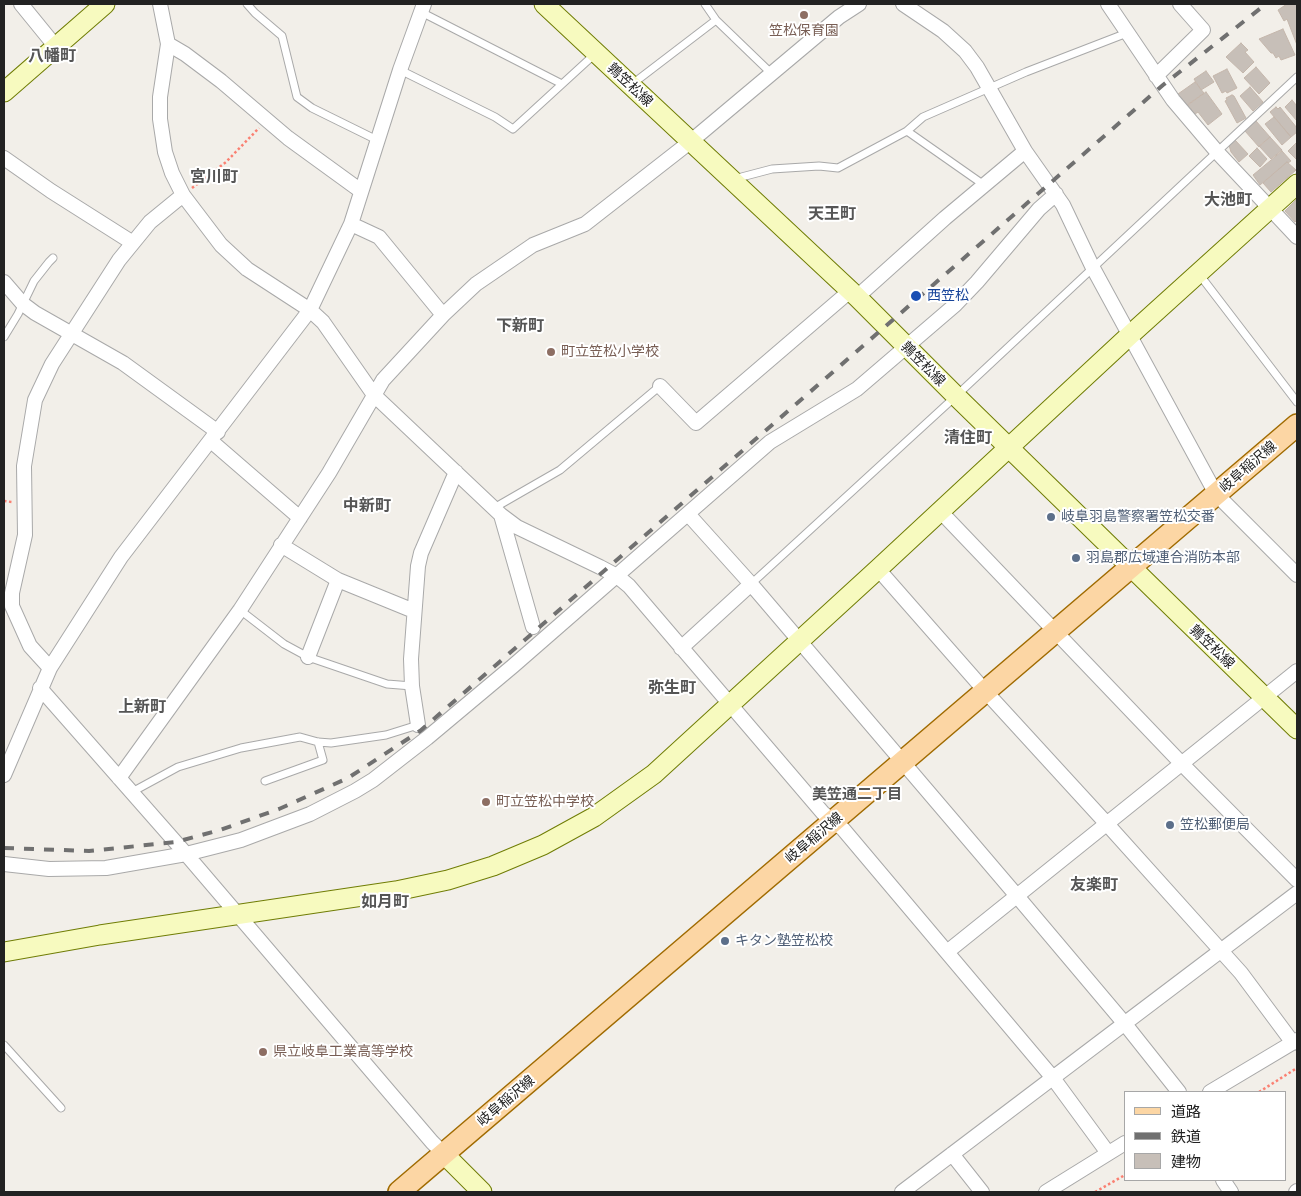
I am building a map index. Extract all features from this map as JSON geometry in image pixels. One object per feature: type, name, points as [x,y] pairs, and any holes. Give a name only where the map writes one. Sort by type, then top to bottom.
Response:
[{"type":"main road","name":"岐阜稲沢線","points":[[399,1192],[1297,425]]},
{"type":"street","points":[[4,92],[105,4]]},
{"type":"street","points":[[160,4],[168,44],[160,97],[160,119],[165,152],[172,173],[183,195],[221,245],[240,263],[310,310],[323,322],[374,394],[497,511],[517,527],[617,576],[629,586],[823,813],[843,829],[947,952],[1053,1078],[1108,1153]]},
{"type":"street","name":"鶉笠松線","points":[[544,4],[854,294],[1297,729]]},
{"type":"street","points":[[120,778],[240,610],[329,473],[383,380],[443,314],[476,284],[533,245],[585,224],[690,142],[839,17],[859,4]]},
{"type":"street","points":[[903,4],[943,31],[965,52],[1025,151],[1063,205],[1093,268],[1216,494],[1297,575]]},
{"type":"street","points":[[1108,4],[1173,100],[1218,152],[1297,237]]},
{"type":"street","points":[[1156,76],[1203,30],[1180,4]]},
{"type":"street","points":[[27,6],[56,47]]},
{"type":"street","points":[[4,775],[50,668],[121,557],[310,310],[351,224],[400,70],[422,8]]},
{"type":"street","points":[[168,44],[185,54],[221,81],[288,138],[361,190]]},
{"type":"street","points":[[660,386],[696,423],[1025,151]]},
{"type":"street","points":[[4,158],[51,191],[133,242]]},
{"type":"street","points":[[4,952],[100,935],[239,916],[396,891],[448,880],[494,866],[542,845],[594,817],[654,774],[731,705],[1130,335],[1297,184]]},
{"type":"street","points":[[4,864],[49,869],[106,868],[186,854],[242,840],[310,814],[374,780],[434,732],[617,576],[770,442],[857,389],[955,305],[1039,209],[1056,194]]},
{"type":"street","points":[[50,668],[30,646],[12,606],[12,592],[25,534],[24,466],[35,400],[52,364],[119,260],[150,222],[183,195]]},
{"type":"street","points":[[351,224],[378,237],[443,314]]},
{"type":"street","points":[[4,282],[23,304],[123,363],[214,436],[300,518]]},
{"type":"street","points":[[418,725],[412,686],[411,659],[418,566],[421,553],[456,472]]},
{"type":"street","points":[[497,511],[532,627]]},
{"type":"street","points":[[941,512],[1182,764],[1297,880]]},
{"type":"street","points":[[688,514],[751,584],[1017,896],[1125,1024],[1178,1091]]},
{"type":"street","points":[[281,545],[338,580],[414,611]]},
{"type":"street","points":[[878,569],[986,692],[1241,973],[1295,1042],[1212,1091]]},
{"type":"street","points":[[308,657],[338,580]]},
{"type":"street","points":[[681,648],[751,584]]},
{"type":"street","points":[[947,952],[1297,671]]},
{"type":"street","points":[[40,688],[186,854],[426,1135],[482,1192]]},
{"type":"street","points":[[902,1192],[1297,893]]},
{"type":"street","points":[[1046,1192],[1124,1144]]},
{"type":"street","points":[[952,1154],[982,1192]]},
{"type":"street","points":[[1224,1181],[1232,1192]]},
{"type":"lane","points":[[247,4],[282,36],[297,97],[312,108],[377,140]]},
{"type":"lane","points":[[705,4],[716,20],[772,74]]},
{"type":"lane","points":[[422,8],[562,84]]},
{"type":"lane","points":[[630,85],[716,20]]},
{"type":"lane","points":[[731,180],[772,168],[819,166],[838,168],[907,131],[923,118],[1026,72],[1127,33]]},
{"type":"lane","points":[[400,70],[495,117],[513,129],[596,53]]},
{"type":"lane","points":[[751,584],[956,396],[1297,77]]},
{"type":"lane","points":[[907,131],[984,185]]},
{"type":"lane","points":[[4,337],[34,281],[53,258]]},
{"type":"lane","points":[[1199,273],[1297,402]]},
{"type":"lane","points":[[497,511],[560,470],[660,386]]},
{"type":"lane","points":[[240,610],[284,644],[308,657],[387,684],[412,686]]},
{"type":"lane","points":[[132,792],[178,767],[241,748],[300,737],[331,743],[386,735],[418,725]]},
{"type":"lane","points":[[265,781],[323,760],[318,742]]},
{"type":"lane","points":[[4,1045],[61,1108]]},
{"type":"path","points":[[183,195],[226,162],[267,120]]},
{"type":"path","points":[[1261,1091],[1297,1068]]},
{"type":"path","points":[[1095,1192],[1124,1175]]},
{"type":"building","points":[[1287,4],[1297,4],[1297,45],[1287,19],[1284,21],[1278,10]]},
{"type":"building","points":[[1283,29],[1295,55],[1281,60],[1279,56],[1276,58],[1259,39]]},
{"type":"building","points":[[1241,43],[1248,50],[1245,52],[1254,62],[1243,73],[1226,57]]},
{"type":"building","points":[[1256,67],[1270,83],[1259,94],[1244,78]]},
{"type":"building","points":[[1227,69],[1237,88],[1227,93],[1226,91],[1222,93],[1213,76]]},
{"type":"building","points":[[1206,71],[1214,82],[1201,90],[1194,79]]},
{"type":"building","points":[[1195,82],[1204,93],[1187,105],[1178,94]]},
{"type":"building","points":[[1250,87],[1263,102],[1253,111],[1240,96]]},
{"type":"building","points":[[1206,92],[1222,114],[1208,125],[1198,112],[1195,114],[1188,105]]},
{"type":"building","points":[[1232,95],[1246,118],[1237,123],[1225,101],[1227,100],[1226,98]]},
{"type":"building","points":[[1292,100],[1297,106],[1297,121],[1285,107]]},
{"type":"building","points":[[1276,107],[1278,109],[1280,107],[1297,128],[1297,132],[1291,137],[1270,112]]},
{"type":"building","points":[[1274,117],[1291,137],[1282,145],[1265,124]]},
{"type":"building","points":[[1256,121],[1270,137],[1259,147],[1245,131]]},
{"type":"building","points":[[1270,137],[1282,150],[1271,159],[1259,146]]},
{"type":"building","points":[[1235,140],[1248,154],[1239,162],[1231,152],[1229,145]]},
{"type":"building","points":[[1297,142],[1297,160],[1288,151]]},
{"type":"building","points":[[1257,148],[1267,159],[1260,167],[1249,156]]},
{"type":"building","points":[[1282,151],[1291,161],[1287,162],[1260,185],[1253,175]]},
{"type":"building","points":[[1287,162],[1296,170],[1271,192],[1263,183]]},
{"type":"building","points":[[1297,199],[1297,220],[1295,222],[1285,211]]},
{"type":"railway","points":[[4,848],[89,851],[176,842],[220,830],[279,809],[348,778],[420,731],[1163,85],[1266,4]]},
{"type":"place","name":"笠松保育園","points":[[804,15]]},
{"type":"place","name":"西笠松","points":[[916,296]]},
{"type":"place","name":"町立笠松小学校","points":[[551,352]]},
{"type":"place","name":"岐阜羽島警察署笠松交番","points":[[1051,517]]},
{"type":"place","name":"羽島郡広域連合消防本部","points":[[1076,558]]},
{"type":"place","name":"町立笠松中学校","points":[[486,802]]},
{"type":"place","name":"笠松郵便局","points":[[1170,825]]},
{"type":"place","name":"キタン塾笠松校","points":[[725,941]]},
{"type":"place","name":"県立岐阜工業高等学校","points":[[263,1052]]},
{"type":"district","name":"八幡町","points":[[52,56]]},
{"type":"district","name":"宮川町","points":[[214,177]]},
{"type":"district","name":"大池町","points":[[1228,200]]},
{"type":"district","name":"天王町","points":[[832,214]]},
{"type":"district","name":"下新町","points":[[520,326]]},
{"type":"district","name":"清住町","points":[[968,438]]},
{"type":"district","name":"中新町","points":[[367,506]]},
{"type":"district","name":"弥生町","points":[[672,688]]},
{"type":"district","name":"上新町","points":[[142,707]]},
{"type":"district","name":"美笠通二丁目","points":[[857,794]]},
{"type":"district","name":"友楽町","points":[[1094,885]]},
{"type":"district","name":"如月町","points":[[385,902]]}]
